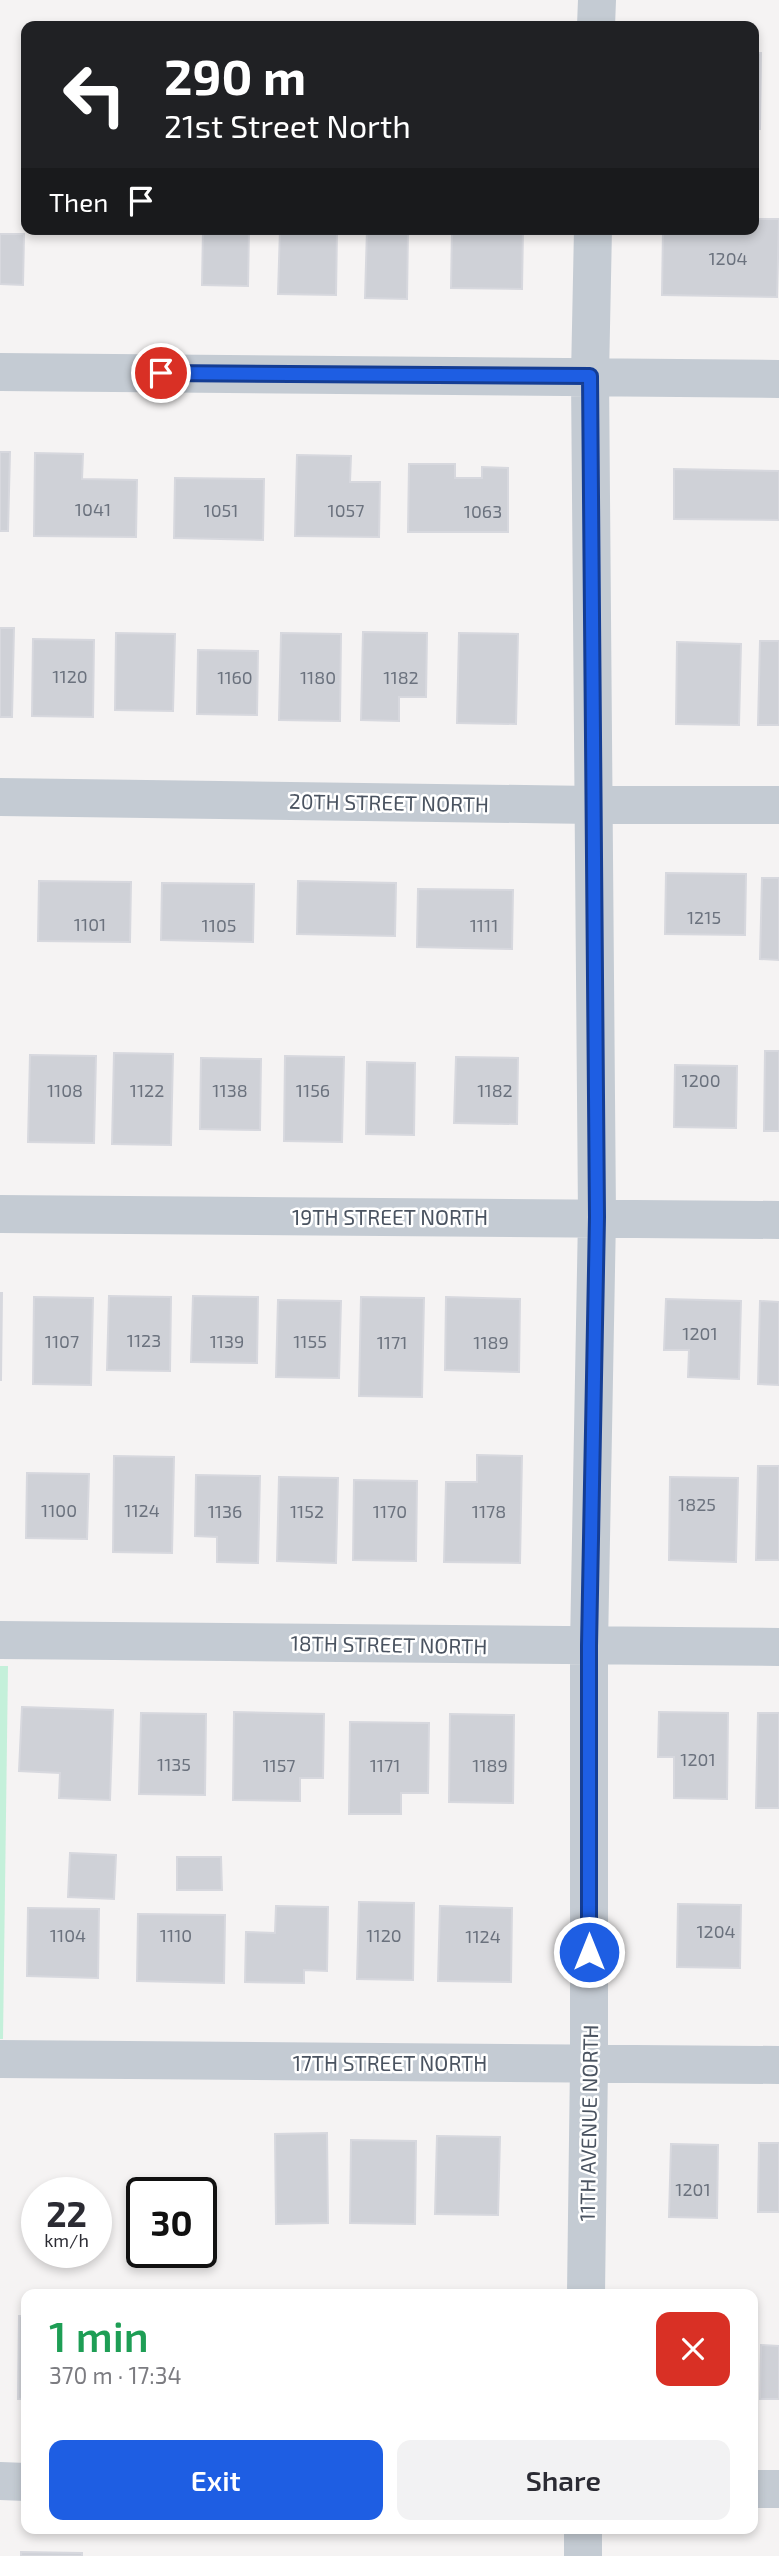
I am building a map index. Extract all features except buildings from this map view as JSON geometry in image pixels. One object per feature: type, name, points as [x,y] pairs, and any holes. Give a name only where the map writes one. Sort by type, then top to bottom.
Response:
[{"type":"street","points":[[596,21],[597,0]]},
{"type":"street","name":"11TH AVENUE NORTH","points":[[586,2289],[589,1646],[597,1217],[590,376],[593,235]]},
{"type":"street","points":[[0,372],[779,379]]},
{"type":"street","name":"20TH STREET NORTH","points":[[0,797],[779,805]]},
{"type":"street","name":"19TH STREET NORTH","points":[[0,1214],[779,1220]]},
{"type":"street","name":"18TH STREET NORTH","points":[[0,1640],[779,1647]]},
{"type":"street","name":"17TH STREET NORTH","points":[[0,2059],[779,2065]]},
{"type":"street","points":[[0,2482],[21,2482]]},
{"type":"street","points":[[758,2489],[779,2489]]},
{"type":"street","points":[[583,2534],[583,2556]]},
{"type":"green space","points":[[0,1666],[8,1666],[3,2039],[0,2039]]},
{"type":"route","points":[[161,373],[590,376],[597,1217],[589,1646],[589,1952]]}]
